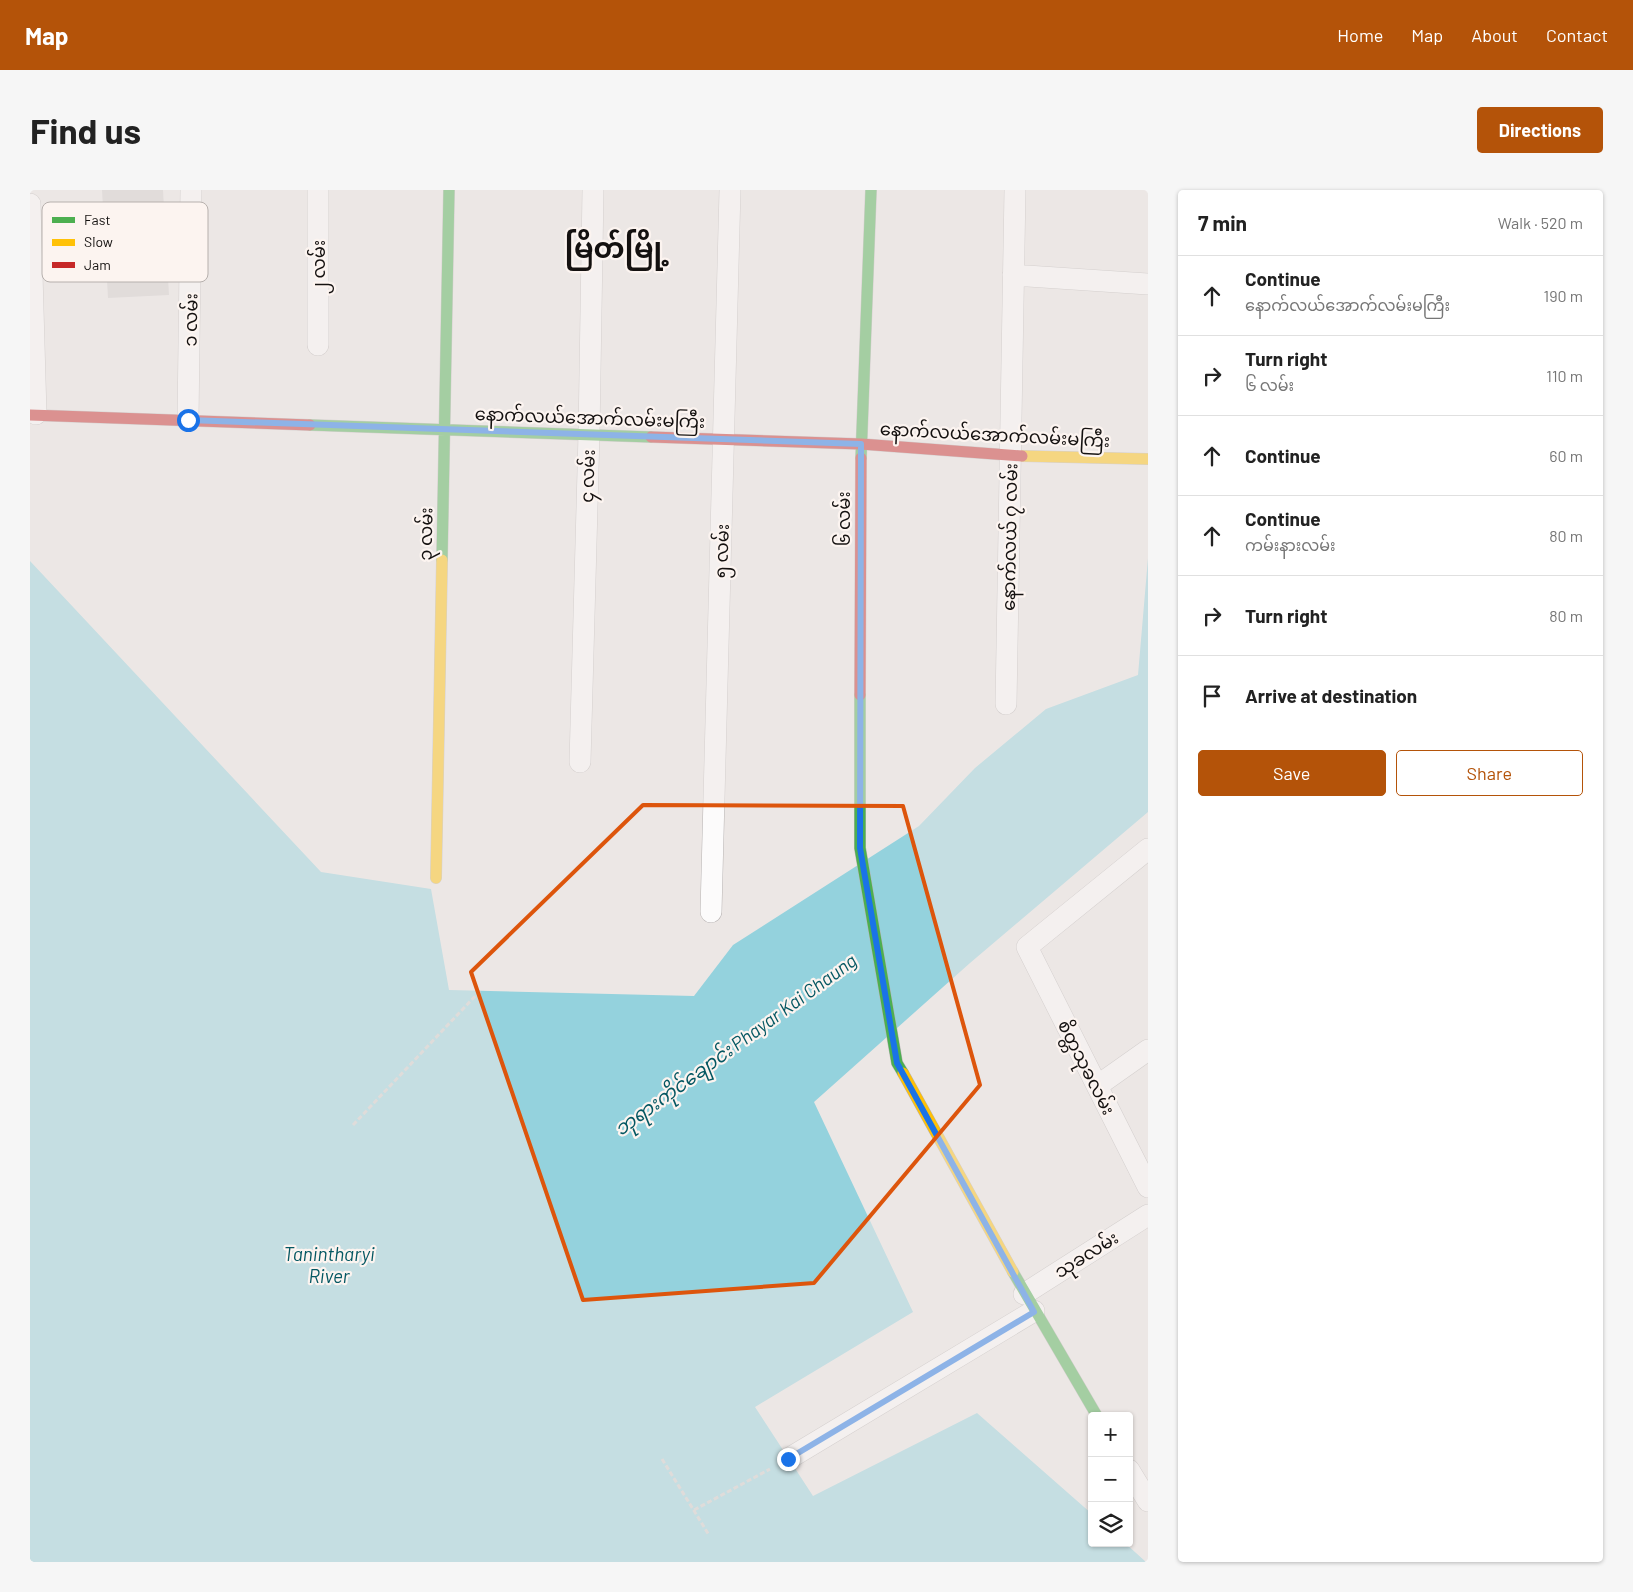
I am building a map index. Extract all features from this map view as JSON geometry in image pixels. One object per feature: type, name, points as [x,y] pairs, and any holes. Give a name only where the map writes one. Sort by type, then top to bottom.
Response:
[{"type":"street","name":"၂ လမ်း","points":[[318,190],[318,345]]},
{"type":"street","name":"၃ လမ်း","points":[[436,878],[449,190]]},
{"type":"street","name":"၄ လမ်း","points":[[580,762],[593,190]]},
{"type":"street","name":"၅ လမ်း","points":[[711,912],[730,190]]},
{"type":"street","name":"၆ လမ်း","points":[[871,190],[861,444],[860,848],[897,1063],[1029,1302],[1095,1412]]},
{"type":"street","name":"နောက်လယ် ၇ လမ်း","points":[[1006,704],[1015,190]]},
{"type":"street","points":[[30,204],[33,414]]},
{"type":"street","points":[[1014,275],[1148,284]]},
{"type":"street","name":"၁ လမ်း","points":[[188,420],[190,282]]},
{"type":"street","name":"နောက်လယ်အောက်လမ်းမကြီး","points":[[33,414],[861,444],[1010,456],[1148,459]]},
{"type":"street","name":"စိတ္တသုခလမ်း","points":[[1148,848],[1027,947],[1148,1187]]},
{"type":"street","points":[[1097,1086],[1148,1050]]},
{"type":"street","name":"သုခလမ်း","points":[[788,1459],[1029,1302],[1148,1215]]},
{"type":"path","points":[[353,1125],[480,991]]},
{"type":"path","points":[[662,1459],[709,1535]]},
{"type":"path","points":[[694,1510],[788,1459]]},
{"type":"highlighted area","points":[[643,805],[903,806],[980,1085],[814,1283],[583,1300],[471,972]]},
{"type":"water","name":"Tanintharyi River","points":[[1148,558],[1148,812],[970,963],[814,1102],[913,1312],[755,1407],[813,1496],[977,1413],[1088,1510],[1088,1547],[1129,1547],[1146,1562],[30,1562],[30,561],[321,872],[431,889],[449,990],[694,996],[733,945],[919,826],[975,768],[1046,709],[1138,675]]},
{"type":"building","points":[[102,190],[163,190],[164,202],[103,202]]},
{"type":"building","points":[[107,282],[168,282],[169,295],[108,298]]},
{"type":"traffic: fast","points":[[442,560],[449,190]]},
{"type":"traffic: fast","points":[[861,458],[871,190]]},
{"type":"traffic: fast","points":[[310,425],[651,437]]},
{"type":"traffic: fast","points":[[860,695],[860,848],[897,1063],[903,1073]]},
{"type":"traffic: fast","points":[[1013,1272],[1095,1412]]},
{"type":"traffic: slow","points":[[1022,456],[1148,459]]},
{"type":"traffic: slow","points":[[436,878],[442,560]]},
{"type":"traffic: slow","points":[[903,1073],[1013,1272]]},
{"type":"traffic: jam","points":[[30,415],[310,425]]},
{"type":"traffic: jam","points":[[651,437],[861,444],[1022,456]]},
{"type":"traffic: jam","points":[[860,695],[861,458]]},
{"type":"district","name":"မြိတ်မြို့","points":[[617,247]]},
{"type":"route","points":[[188,420],[861,444],[860,848],[897,1063],[1034,1312],[788,1459]]},
{"type":"water label","name":"ဘုရားကိုင်ချောင်း Phayar Kai Chaung","points":[[735,1044]]}]
